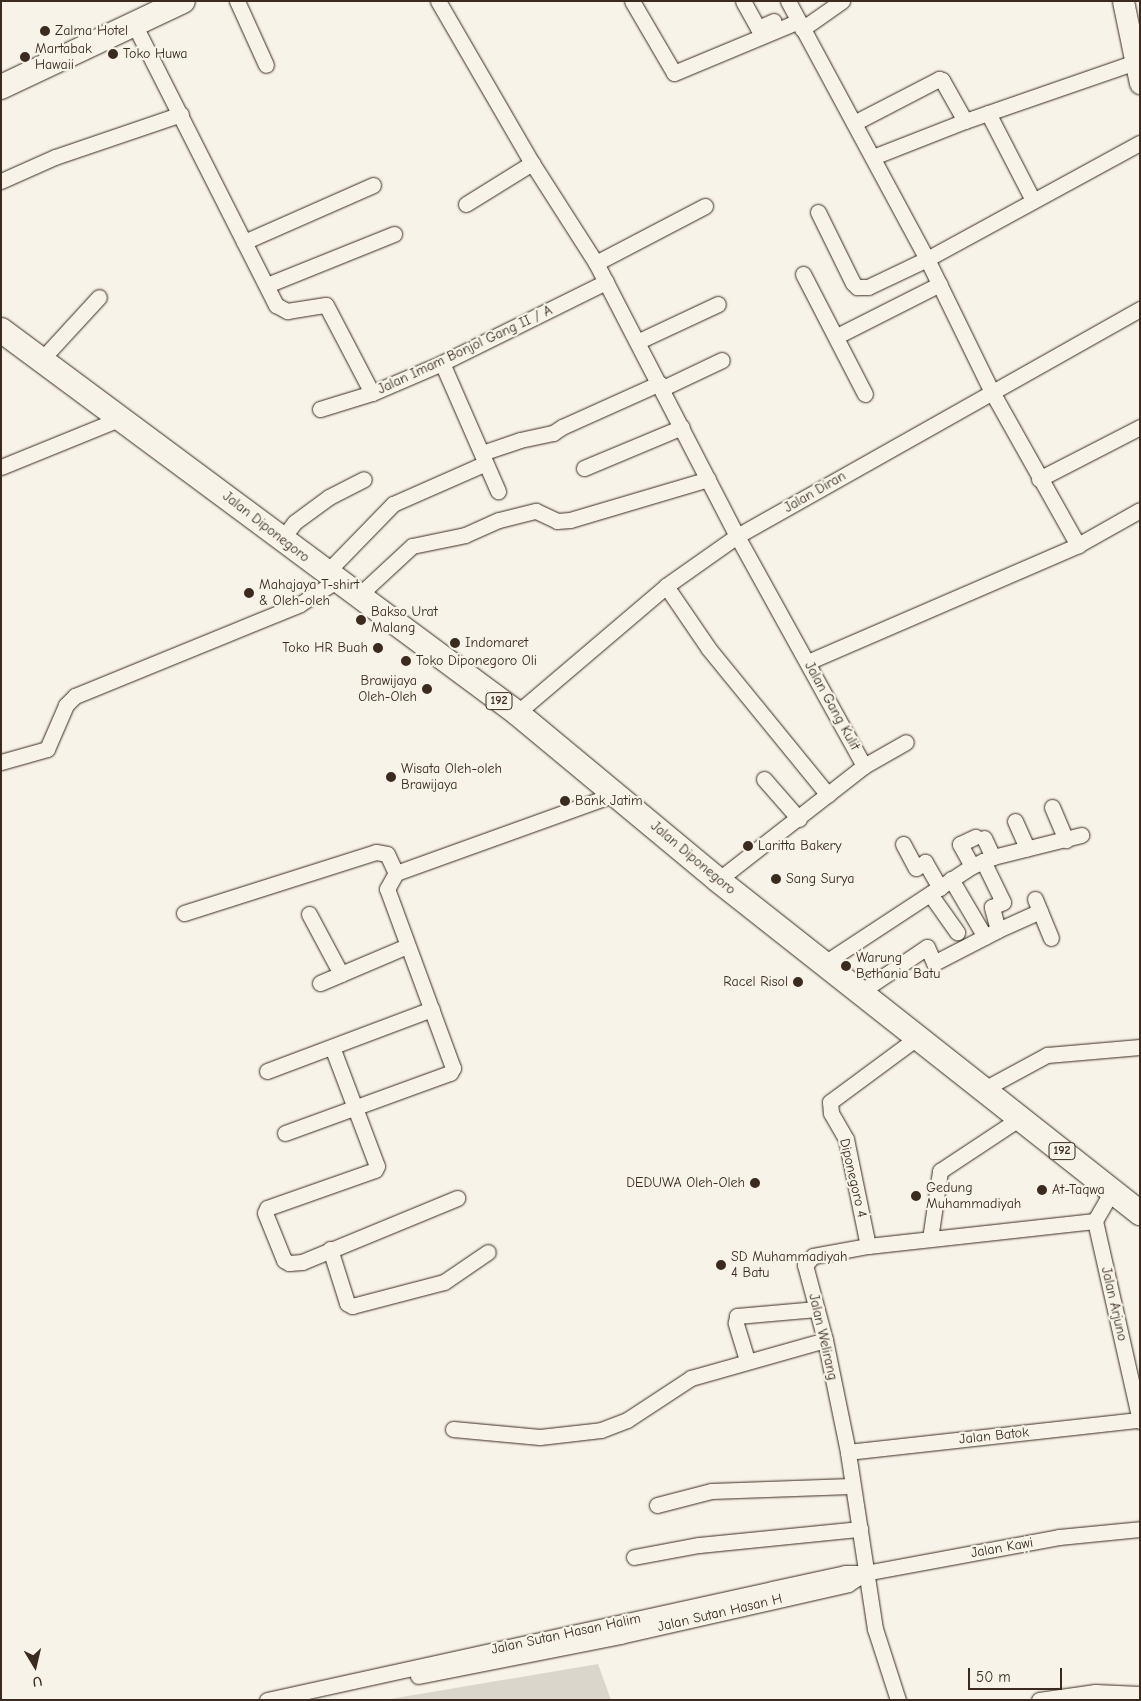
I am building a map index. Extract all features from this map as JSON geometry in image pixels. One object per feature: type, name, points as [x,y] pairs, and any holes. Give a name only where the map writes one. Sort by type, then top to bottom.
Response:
[{"type":"main road","points":[[1,87],[135,26],[183,1]]},
{"type":"main road","name":"Jalan Diponegoro","points":[[1,330],[357,597],[517,713],[718,880],[859,993],[918,1037],[1140,1212]]},
{"type":"street","points":[[237,1],[266,65]]},
{"type":"street","name":"Jalan Gang Kulit","points":[[438,1],[532,163],[596,263],[639,342],[737,536],[864,766],[799,819],[718,880]]},
{"type":"street","points":[[632,1],[674,73],[795,16]]},
{"type":"street","points":[[743,1],[758,28],[842,1]]},
{"type":"street","points":[[1123,1],[1140,83]]},
{"type":"street","points":[[795,16],[927,259],[992,392],[1039,480],[1078,545]]},
{"type":"street","points":[[135,26],[244,242],[282,311],[319,304],[331,310],[372,393]]},
{"type":"street","points":[[873,157],[965,121],[1135,62]]},
{"type":"street","points":[[854,123],[939,79],[942,80],[965,121]]},
{"type":"street","points":[[988,113],[1033,200]]},
{"type":"street","points":[[1,181],[29,167],[181,114]]},
{"type":"street","points":[[818,212],[858,287],[868,287],[927,259],[1140,143]]},
{"type":"street","points":[[466,204],[532,163]]},
{"type":"street","points":[[244,242],[373,185]]},
{"type":"street","points":[[596,263],[705,206]]},
{"type":"street","points":[[267,285],[394,234]]},
{"type":"street","points":[[803,274],[837,336],[865,394]]},
{"type":"street","name":"Jalan Imam Bonjol Gang II / A","points":[[320,409],[372,393],[442,362],[606,282]]},
{"type":"street","points":[[837,336],[940,284]]},
{"type":"street","points":[[42,359],[99,297]]},
{"type":"street","points":[[639,342],[718,304]]},
{"type":"street","name":"Jalan Diran","points":[[517,713],[666,586],[737,536],[1140,309]]},
{"type":"street","points":[[1,762],[47,749],[66,705],[75,696],[300,604],[331,577],[394,504],[520,440],[553,433],[562,427],[722,360]]},
{"type":"street","points":[[442,362],[481,460],[498,491]]},
{"type":"street","points":[[1,467],[119,419]]},
{"type":"street","points":[[584,468],[682,427]]},
{"type":"street","points":[[1039,480],[1140,427]]},
{"type":"street","points":[[282,539],[295,522],[329,497],[364,479]]},
{"type":"street","points":[[357,597],[412,546],[466,535],[500,520],[536,511],[557,521],[570,520],[708,479]]},
{"type":"street","points":[[808,662],[1078,545],[1140,510]]},
{"type":"street","points":[[666,586],[709,649],[828,795]]},
{"type":"street","points":[[864,766],[906,742]]},
{"type":"street","points":[[764,779],[799,819]]},
{"type":"street","points":[[285,1133],[450,1073],[453,1068],[432,1009],[406,946],[387,889],[396,874],[616,794]]},
{"type":"street","points":[[1052,807],[1066,840]]},
{"type":"street","points":[[1015,821],[1026,848]]},
{"type":"street","points":[[823,964],[983,861],[1026,848],[1081,835]]},
{"type":"street","points":[[983,861],[960,844],[979,837],[983,861],[1003,902],[992,907],[991,933]]},
{"type":"street","points":[[902,844],[916,868],[925,862],[940,887],[957,932]]},
{"type":"street","points":[[184,913],[376,852],[387,854],[396,874]]},
{"type":"street","points":[[940,887],[991,933]]},
{"type":"street","points":[[859,993],[927,948],[934,963],[991,933],[1037,905],[1051,938]]},
{"type":"street","points":[[309,914],[341,974]]},
{"type":"street","points":[[320,983],[406,946]]},
{"type":"street","points":[[267,1071],[432,1009]]},
{"type":"street","name":"Diponegoro 4","points":[[868,1246],[846,1139],[831,1113],[830,1102],[918,1037]]},
{"type":"street","points":[[332,1047],[377,1162],[375,1170],[272,1205],[265,1213],[286,1262],[302,1262],[330,1248],[457,1198]]},
{"type":"street","points":[[984,1089],[1047,1055],[1140,1047]]},
{"type":"street","points":[[930,1239],[940,1171],[1020,1118]]},
{"type":"street","points":[[1095,1221],[1112,1191]]},
{"type":"street","name":"Jalan Welirang","points":[[898,1700],[875,1629],[848,1452],[826,1340],[805,1266],[808,1259],[868,1246],[1095,1221]]},
{"type":"street","name":"Jalan Arjuno","points":[[1095,1221],[1140,1421]]},
{"type":"street","points":[[330,1248],[347,1303],[352,1306],[444,1282],[488,1252]]},
{"type":"street","points":[[747,1360],[736,1323],[737,1316],[817,1309]]},
{"type":"street","points":[[454,1429],[540,1437],[601,1430],[627,1420],[691,1378],[747,1360],[826,1340]]},
{"type":"street","name":"Jalan Batok","points":[[848,1452],[1140,1421]]},
{"type":"street","points":[[657,1505],[712,1491],[852,1486]]},
{"type":"street","points":[[634,1557],[699,1546],[860,1529]]},
{"type":"street","name":"Jalan Kawi","points":[[866,1573],[1059,1537],[1140,1529]]},
{"type":"street","name":"Jalan Sutan Hasan Halim","points":[[267,1700],[845,1574],[866,1573]]},
{"type":"street","name":"Jalan Sutan Hasan H","points":[[308,1700],[620,1636],[838,1587],[866,1573]]},
{"type":"street","points":[[1039,1700],[1095,1692],[1140,1694]]},
{"type":"shaded area","points":[[598,1664],[611,1700],[384,1700]]},
{"type":"place","name":"Zalma Hotel","points":[[45,31]]},
{"type":"place","name":"Toko Huwa","points":[[113,54]]},
{"type":"place","name":"Martabak Hawaii","points":[[25,57]]},
{"type":"place","name":"Mahajaya T-shirt & Oleh-oleh","points":[[249,593]]},
{"type":"place","name":"Bakso Urat Malang","points":[[361,620]]},
{"type":"place","name":"Indomaret","points":[[455,643]]},
{"type":"place","name":"Toko HR Buah","points":[[378,648]]},
{"type":"place","name":"Toko Diponegoro Oli","points":[[406,661]]},
{"type":"place","name":"Brawijaya Oleh-Oleh","points":[[427,689]]},
{"type":"place","name":"Wisata Oleh-oleh Brawijaya","points":[[391,777]]},
{"type":"place","name":"Bank Jatim","points":[[565,801]]},
{"type":"place","name":"Laritta Bakery","points":[[748,846]]},
{"type":"place","name":"Sang Surya","points":[[776,879]]},
{"type":"place","name":"Warung Bethania Batu","points":[[846,966]]},
{"type":"place","name":"Racel Risol","points":[[798,982]]},
{"type":"place","name":"DEDUWA Oleh-Oleh","points":[[755,1183]]},
{"type":"place","name":"At-Taqwa","points":[[1042,1190]]},
{"type":"place","name":"Gedung Muhammadiyah","points":[[916,1196]]},
{"type":"place","name":"SD Muhammadiyah 4 Batu","points":[[721,1265]]}]
